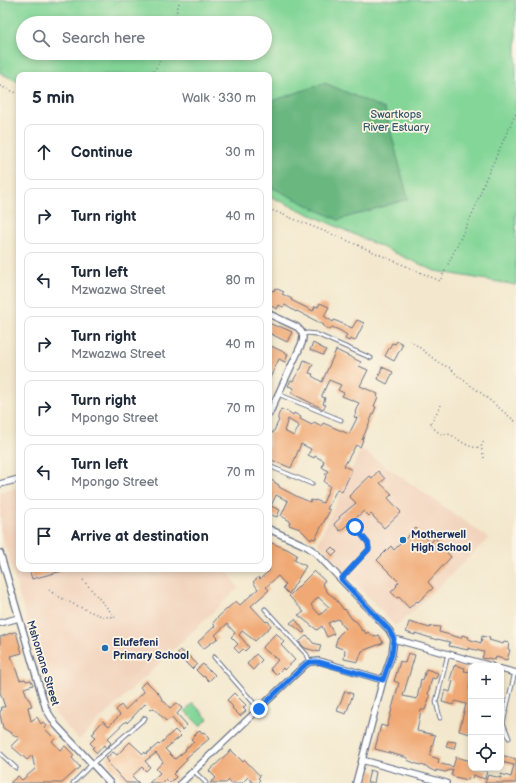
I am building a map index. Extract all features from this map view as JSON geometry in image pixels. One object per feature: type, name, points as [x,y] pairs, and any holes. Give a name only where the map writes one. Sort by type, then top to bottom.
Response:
[{"type":"street","points":[[272,315],[297,327],[301,330],[304,337],[272,407]]},
{"type":"street","points":[[0,484],[16,480]]},
{"type":"street","points":[[272,530],[295,540],[315,552],[389,630],[394,639],[392,654],[383,680],[356,783]]},
{"type":"street","name":"Mshomane Street","points":[[0,553],[46,710],[56,725],[110,783]]},
{"type":"street","points":[[0,622],[19,618]]},
{"type":"street","points":[[394,639],[480,663]]},
{"type":"street","points":[[181,783],[306,664],[310,662],[319,662],[383,680]]},
{"type":"street","points":[[504,670],[515,673]]},
{"type":"street","points":[[362,760],[446,783]]},
{"type":"lane","points":[[303,334],[316,334],[371,358]]},
{"type":"lane","points":[[278,394],[341,420]]},
{"type":"lane","points":[[272,467],[312,484]]},
{"type":"lane","points":[[341,579],[369,549],[368,543],[355,527]]},
{"type":"lane","points":[[265,609],[307,655],[310,662]]},
{"type":"lane","points":[[440,718],[436,702],[448,654]]},
{"type":"lane","points":[[214,657],[259,709]]},
{"type":"lane","points":[[509,738],[502,723],[515,673]]},
{"type":"lane","points":[[73,783],[92,764],[145,718]]},
{"type":"lane","points":[[0,753],[16,768]]},
{"type":"lane","points":[[194,771],[206,783]]},
{"type":"path","points":[[174,16],[180,0]]},
{"type":"path","points":[[154,72],[160,60]]},
{"type":"path","points":[[0,86],[16,93]]},
{"type":"path","points":[[272,211],[346,240],[440,281],[475,208],[483,185],[516,114]]},
{"type":"path","points":[[410,340],[439,363],[450,368],[516,422]]},
{"type":"path","points":[[441,405],[431,423],[431,426],[442,434],[452,435],[463,444],[468,444],[474,448],[481,447]]},
{"type":"path","points":[[484,440],[481,447],[484,458]]},
{"type":"path","points":[[49,590],[56,596],[89,611],[104,616],[115,617],[83,580]]},
{"type":"shaded area","name":"Motherwell High School","points":[[361,449],[489,538],[412,612],[395,626],[318,543]]},
{"type":"shaded area","name":"Elufefeni Primary School","points":[[16,488],[16,572],[229,572],[238,588],[79,740],[56,715],[52,708],[0,529],[0,493]]},
{"type":"green space","name":"Swartkops River Estuary","points":[[0,0],[516,0],[516,285],[435,271],[272,197],[272,72],[16,72],[16,81],[0,73]]},
{"type":"green space","points":[[325,83],[385,109],[408,199],[338,220],[272,187],[272,101]]},
{"type":"green space","points":[[193,703],[208,719],[200,726],[185,711]]},
{"type":"building","points":[[275,288],[284,292],[282,294],[292,299],[291,300],[313,311],[315,306],[318,307],[320,303],[329,307],[324,316],[333,322],[334,320],[352,328],[357,320],[364,323],[355,341],[350,339],[349,341],[345,339],[347,335],[341,331],[332,327],[330,330],[323,326],[324,325],[297,311],[296,312],[285,305],[283,307],[279,305],[277,309],[272,306],[272,290],[274,291]]},
{"type":"building","points":[[272,324],[292,332],[287,342],[272,334]]},
{"type":"building","points":[[397,341],[403,344],[394,361],[385,356],[392,343],[395,344]]},
{"type":"building","points":[[313,343],[326,350],[323,355],[310,350]]},
{"type":"building","points":[[272,346],[288,354],[285,362],[279,359],[272,374]]},
{"type":"building","points":[[336,350],[361,362],[359,366],[368,370],[360,386],[378,394],[378,397],[374,406],[376,407],[360,447],[356,445],[344,466],[352,470],[342,492],[337,489],[327,509],[330,510],[315,539],[312,538],[311,540],[300,529],[289,525],[290,521],[281,516],[288,501],[276,495],[272,504],[272,480],[279,485],[279,487],[298,497],[310,502],[311,500],[315,500],[323,503],[330,486],[324,482],[325,475],[328,471],[322,467],[324,461],[315,456],[314,458],[308,455],[311,449],[301,444],[291,468],[272,460],[272,433],[279,420],[278,416],[281,409],[286,410],[293,415],[294,413],[301,417],[300,419],[312,425],[314,422],[322,426],[323,423],[349,434],[357,418],[354,417],[359,403],[342,396],[344,393],[338,390],[341,385],[329,380],[322,395],[322,397],[325,398],[323,404],[326,405],[323,409],[291,393],[294,388],[288,386],[291,380],[293,381],[301,369],[304,360],[313,364],[309,373],[313,374],[312,376],[322,382]],"holes":[[[288,419],[299,426],[294,436],[284,431]]]},
{"type":"building","points":[[382,367],[393,372],[387,384],[378,379]]},
{"type":"building","points":[[378,471],[385,479],[380,483],[392,494],[388,498],[401,512],[384,528],[371,514],[369,516],[364,511],[340,531],[334,524],[340,518],[339,517],[356,503],[349,496],[370,476],[372,478]]},
{"type":"building","points":[[272,506],[280,510],[277,517],[272,515]]},
{"type":"building","points":[[416,528],[430,543],[435,538],[451,557],[428,582],[433,588],[409,608],[399,597],[397,598],[391,592],[399,582],[377,560],[391,546],[394,550]]},
{"type":"building","points":[[272,543],[297,555],[294,560],[306,566],[289,594],[283,588],[286,585],[278,576],[266,587],[269,590],[251,606],[266,622],[268,621],[271,626],[255,641],[242,631],[239,635],[249,647],[245,651],[243,649],[239,653],[234,648],[238,644],[231,637],[235,633],[227,624],[215,635],[218,638],[203,649],[198,642],[215,626],[213,623],[236,601],[240,605],[258,589],[253,582],[259,577],[260,579],[268,572],[272,572]]},
{"type":"building","points":[[332,547],[337,552],[333,556],[328,551]]},
{"type":"building","points":[[314,571],[325,581],[322,583],[328,593],[334,597],[352,619],[357,622],[362,631],[364,630],[366,634],[368,632],[374,637],[379,635],[383,643],[362,651],[358,662],[344,659],[345,650],[335,646],[338,636],[346,628],[338,619],[328,623],[334,634],[327,637],[322,626],[317,630],[298,615],[304,612],[289,596]],"holes":[[[318,597],[329,607],[320,615],[311,605]]]},
{"type":"building","points":[[30,572],[58,572],[32,579]]},
{"type":"building","points":[[295,619],[305,632],[303,633],[290,623]]},
{"type":"building","points":[[409,622],[430,628],[431,626],[440,627],[439,632],[461,638],[462,635],[469,637],[468,639],[481,643],[482,636],[490,638],[489,640],[503,644],[504,642],[509,643],[508,649],[510,650],[507,660],[496,657],[495,660],[482,658],[484,652],[468,648],[468,650],[449,646],[450,642],[406,632]]},
{"type":"building","points":[[16,632],[22,653],[11,656],[16,670],[20,680],[31,680],[33,685],[24,688],[32,706],[28,707],[31,721],[37,717],[41,724],[43,722],[47,726],[44,728],[55,739],[52,741],[60,750],[65,746],[74,755],[72,758],[80,767],[62,783],[10,783],[18,776],[22,780],[35,769],[32,755],[27,760],[11,746],[19,738],[3,728],[0,715],[0,711],[2,710],[1,707],[5,707],[0,692],[0,637]]},
{"type":"building","points":[[276,633],[284,642],[281,645],[295,660],[276,675],[270,669],[278,660],[262,648]]},
{"type":"building","points":[[307,635],[313,643],[321,645],[319,652],[305,648],[299,642]]},
{"type":"building","points":[[180,650],[188,655],[197,664],[192,669],[177,654]]},
{"type":"building","points":[[408,653],[415,655],[403,696],[417,699],[421,679],[423,680],[426,669],[438,673],[436,679],[432,678],[428,694],[430,696],[425,710],[421,710],[417,731],[435,735],[430,756],[439,759],[438,763],[453,767],[456,757],[468,760],[468,771],[487,771],[485,779],[473,775],[472,779],[468,778],[468,780],[455,777],[451,775],[453,769],[445,772],[436,770],[436,772],[428,767],[407,760],[408,758],[375,749],[381,725],[387,727],[399,683],[394,681],[400,661],[405,663]]},
{"type":"building","points":[[256,654],[262,660],[253,670],[247,664]]},
{"type":"building","points":[[203,664],[215,675],[209,681],[196,670]]},
{"type":"building","points":[[455,665],[465,668],[464,671],[468,672],[468,733],[459,731],[466,704],[455,701],[453,705],[442,702],[445,690],[450,692],[453,681],[450,680],[454,666],[455,667]]},
{"type":"building","points":[[146,681],[170,708],[176,703],[182,708],[177,714],[187,725],[182,730],[172,718],[166,721],[154,708],[151,710],[145,704],[127,723],[126,721],[107,739],[111,743],[106,748],[104,745],[97,753],[92,748],[94,747],[90,743],[96,737],[92,734],[95,732],[94,731],[103,721],[109,726],[120,715],[116,710],[121,705],[125,710],[144,692],[140,687]]},
{"type":"building","points":[[345,691],[353,694],[346,714],[337,711]]},
{"type":"building","points":[[234,693],[246,705],[243,708],[246,711],[240,716],[227,700]]},
{"type":"building","points":[[175,730],[181,736],[165,749],[175,759],[194,742],[191,739],[200,730],[202,733],[204,732],[209,739],[186,758],[187,760],[173,774],[176,777],[170,783],[166,779],[162,783],[149,783],[160,773],[156,769],[163,762],[156,753],[145,761],[150,767],[146,771],[142,767],[132,776],[139,783],[126,783],[108,763],[109,762],[106,758],[113,752],[117,755],[130,742],[143,754],[145,752],[146,754],[158,744],[159,745]]},
{"type":"building","points":[[448,741],[456,742],[454,749],[446,747]]},
{"type":"building","points":[[231,750],[243,762],[245,760],[260,776],[258,778],[260,780],[257,783],[253,783],[248,777],[242,783],[230,783],[229,780],[226,783],[210,783],[216,778],[209,771]]},
{"type":"building","points":[[504,756],[516,759],[516,783],[485,783],[488,775],[501,778],[501,774],[511,777],[514,765],[504,763]]},
{"type":"building","points":[[370,770],[376,772],[374,783],[367,783]]},
{"type":"place","name":"Motherwell High School","points":[[403,540]]},
{"type":"place","name":"Elufefeni Primary School","points":[[105,648]]},
{"type":"route","points":[[259,709],[306,664],[314,661],[383,680],[392,654],[394,639],[389,630],[341,579],[369,549],[368,543],[355,527]]}]
